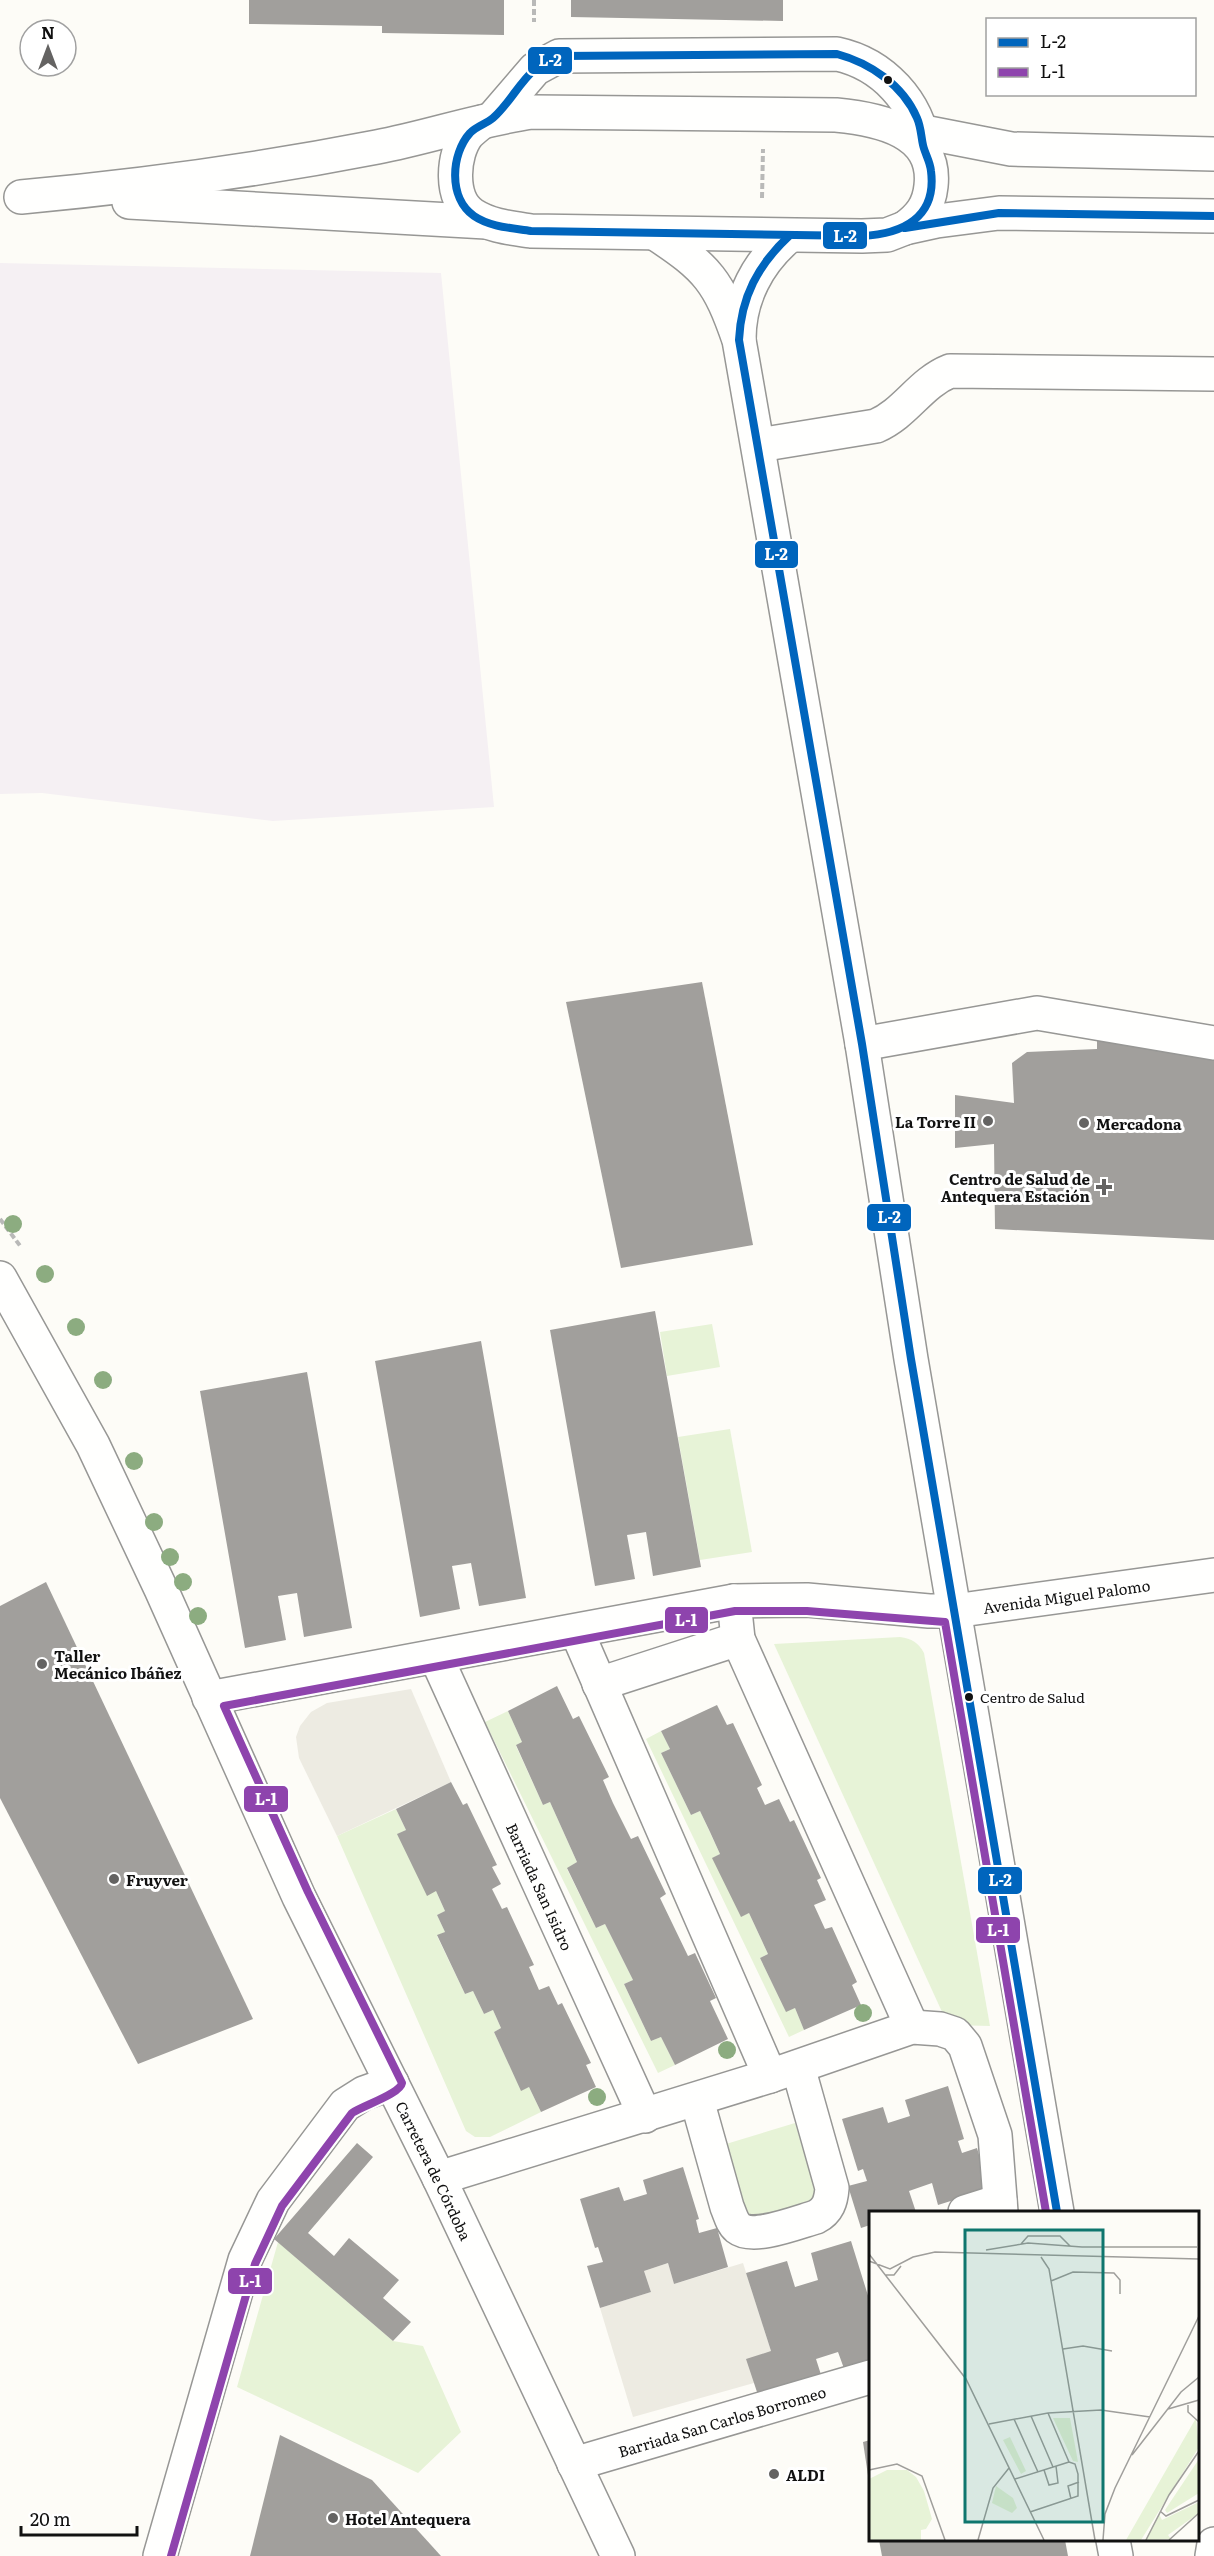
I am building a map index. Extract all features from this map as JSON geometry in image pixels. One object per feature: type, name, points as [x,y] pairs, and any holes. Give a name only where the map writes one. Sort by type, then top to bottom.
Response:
[{"type":"street","points":[[486,222],[470,213],[461,202],[456,185],[460,151],[467,135],[487,121],[530,74],[548,60],[559,56],[837,54],[866,64],[897,89],[916,116],[914,136],[930,161],[931,190],[921,217],[905,228]]},
{"type":"street","points":[[11,197],[129,187],[274,166],[425,138],[533,111],[826,114],[874,120],[914,136],[1020,150],[1214,154]]},
{"type":"street","points":[[11,197],[486,222],[531,231],[789,237],[887,235],[905,228],[953,219],[1022,212],[1214,216]]},
{"type":"street","points":[[656,234],[699,263],[715,282],[739,340],[862,1044],[954,1611],[1057,2211]]},
{"type":"street","points":[[739,340],[741,308],[747,292],[766,258],[789,237]]},
{"type":"street","points":[[759,445],[876,426],[893,419],[933,378],[950,371],[1214,374]]},
{"type":"street","points":[[862,1044],[1037,1013],[1214,1043]]},
{"type":"street","name":"Carretera de Córdoba","points":[[0,1278],[93,1444],[161,1589],[299,1897],[439,2178],[618,2556]]},
{"type":"street","name":"Avenida Miguel Palomo","points":[[209,1698],[577,1632],[734,1601],[807,1600],[929,1611],[954,1611],[1214,1575]]},
{"type":"street","points":[[734,1601],[738,1639],[912,2027]]},
{"type":"street","points":[[577,1632],[599,1684],[784,2072],[832,2188],[824,2213],[757,2233],[739,2230],[733,2223],[727,2207],[697,2100]]},
{"type":"street","points":[[599,1684],[738,1639]]},
{"type":"street","name":"Barriada San Isidro","points":[[435,1657],[645,2116]]},
{"type":"street","points":[[439,2178],[697,2100],[912,2027],[940,2029],[954,2034],[965,2046],[995,2135],[1001,2207],[972,2211]]},
{"type":"street","points":[[160,2556],[245,2260],[273,2201],[345,2105],[364,2093],[392,2084]]},
{"type":"street","name":"Barriada San Carlos Borromeo","points":[[574,2464],[869,2377]]},
{"type":"street","points":[[1113,2541],[1116,2556]]},
{"type":"street","points":[[1212,2556],[1214,2544]]},
{"type":"path","points":[[534,0],[534,22]]},
{"type":"path","points":[[762,201],[763,139]]},
{"type":"shaded area","points":[[0,263],[441,273],[494,807],[273,821],[42,793],[0,794]]},
{"type":"shaded area","points":[[411,1689],[451,1782],[337,1836],[299,1758],[296,1737],[300,1726],[311,1712],[327,1703]]},
{"type":"shaded area","points":[[668,2263],[674,2284],[743,2263],[771,2351],[754,2383],[633,2417],[600,2308],[651,2292],[644,2271]]},
{"type":"green space","points":[[712,1324],[720,1367],[667,1376],[660,1332]]},
{"type":"green space","points":[[730,1429],[752,1552],[700,1560],[678,1437]]},
{"type":"green space","points":[[900,1637],[914,1642],[924,1653],[990,2026],[948,2025],[774,1644]]},
{"type":"green space","points":[[508,1711],[522,1742],[516,1746],[543,1805],[550,1802],[577,1862],[567,1869],[596,1928],[605,1924],[633,1980],[624,1984],[651,2041],[661,2037],[675,2065],[658,2073],[485,1722]]},
{"type":"green space","points":[[661,1731],[670,1749],[661,1753],[691,1815],[700,1811],[720,1854],[713,1858],[741,1916],[749,1913],[768,1954],[760,1958],[786,2011],[795,2008],[804,2030],[789,2037],[646,1739]]},
{"type":"green space","points":[[396,1809],[406,1830],[398,1834],[436,1891],[445,1911],[437,1915],[445,1932],[437,1936],[465,1994],[473,1991],[484,2014],[493,2010],[501,2028],[494,2032],[521,2090],[529,2087],[541,2112],[490,2137],[475,2137],[466,2131],[337,1836]]},
{"type":"green space","points":[[795,2123],[817,2195],[811,2201],[749,2219],[745,2218],[726,2144]]},
{"type":"green space","points":[[278,2242],[393,2341],[423,2346],[461,2432],[418,2473],[237,2387]]},
{"type":"building","points":[[249,0],[504,0],[504,35],[382,33],[382,26],[249,24]]},
{"type":"building","points":[[571,0],[783,0],[783,21],[571,17]]},
{"type":"building","points":[[702,982],[753,1245],[621,1268],[566,1002]]},
{"type":"building","name":"Mercadona","points":[[1097,1035],[1214,1056],[1214,1240],[995,1229],[994,1144],[955,1148],[955,1095],[1014,1103],[1012,1063],[1027,1052],[1097,1049]]},
{"type":"building","points":[[655,1311],[701,1567],[653,1576],[646,1532],[627,1535],[635,1579],[595,1586],[550,1330]]},
{"type":"building","points":[[481,1341],[526,1598],[479,1606],[471,1563],[452,1566],[460,1609],[420,1617],[375,1361]]},
{"type":"building","points":[[307,1372],[352,1628],[304,1637],[297,1593],[278,1596],[286,1640],[245,1648],[200,1391]]},
{"type":"building","name":"Fruyver","points":[[46,1582],[253,2019],[138,2064],[0,1798],[0,1606]]},
{"type":"building","points":[[557,1686],[573,1719],[579,1716],[609,1777],[603,1780],[613,1803],[631,1839],[638,1836],[666,1894],[660,1898],[688,1956],[695,1953],[716,1998],[710,2001],[728,2039],[675,2065],[661,2037],[651,2041],[624,1984],[633,1980],[605,1924],[596,1928],[567,1868],[577,1862],[550,1802],[543,1805],[516,1745],[522,1742],[508,1711]]},
{"type":"building","points":[[717,1705],[727,1725],[733,1723],[762,1785],[757,1788],[765,1805],[779,1799],[790,1822],[794,1820],[821,1878],[817,1880],[826,1900],[814,1905],[825,1929],[832,1927],[857,1982],[852,1985],[861,2005],[804,2030],[795,2008],[786,2012],[760,1958],[768,1954],[749,1913],[741,1917],[712,1858],[720,1854],[700,1811],[691,1815],[661,1753],[670,1749],[661,1731]]},
{"type":"building","points":[[451,1782],[463,1805],[467,1803],[497,1865],[492,1867],[501,1884],[492,1889],[502,1909],[507,1907],[534,1965],[529,1967],[539,1990],[549,1986],[558,2005],[562,2003],[591,2063],[586,2065],[596,2087],[541,2112],[529,2087],[521,2091],[494,2032],[501,2028],[493,2010],[484,2014],[473,1991],[465,1994],[437,1935],[445,1932],[437,1915],[445,1911],[436,1891],[427,1896],[397,1834],[406,1830],[396,1809]]},
{"type":"building","points":[[948,2086],[964,2139],[958,2141],[962,2153],[977,2148],[989,2189],[938,2205],[932,2183],[909,2191],[916,2211],[869,2211],[869,2225],[861,2228],[848,2186],[867,2181],[863,2169],[858,2171],[842,2119],[883,2107],[888,2123],[910,2116],[905,2100]]},
{"type":"building","points":[[357,2143],[373,2157],[308,2233],[334,2256],[349,2238],[399,2280],[383,2298],[411,2322],[393,2341],[274,2239]]},
{"type":"building","points":[[683,2167],[699,2219],[696,2220],[699,2233],[717,2228],[728,2267],[674,2284],[668,2263],[644,2271],[651,2292],[600,2308],[587,2266],[603,2262],[598,2247],[595,2248],[580,2199],[619,2187],[624,2201],[647,2194],[643,2180]]},
{"type":"building","points":[[851,2241],[869,2299],[869,2367],[846,2374],[838,2352],[816,2359],[823,2381],[760,2401],[746,2359],[771,2351],[746,2273],[787,2261],[795,2287],[818,2280],[811,2253]]},
{"type":"building","name":"Hotel Antequera","points":[[280,2435],[372,2480],[441,2556],[250,2556]]},
{"type":"building","points":[[869,2440],[869,2482],[863,2442]]},
{"type":"building","points":[[879,2541],[1065,2541],[1068,2556],[882,2556]]},
{"type":"transit line","name":"L-2","points":[[837,54],[861,63],[884,77],[903,95],[918,121],[930,167],[931,187],[928,201],[914,220],[890,232],[862,236],[531,231],[480,220],[466,208],[460,198],[456,187],[456,164],[459,152],[470,133],[499,112],[535,69],[559,56],[837,54]]},
{"type":"transit line","name":"L-2","points":[[905,228],[999,213],[1214,216]]},
{"type":"transit line","name":"L-2","points":[[789,236],[768,258],[753,283],[743,310],[739,340],[862,1044],[911,1359],[1057,2211]]},
{"type":"transit line","name":"L-1","points":[[171,2556],[255,2264],[282,2206],[352,2113],[395,2091],[402,2083],[308,1892],[224,1706],[735,1611],[807,1611],[945,1622],[1046,2211]]},
{"type":"place","name":"La Torre II","points":[[988,1121]]},
{"type":"place","name":"Mercadona","points":[[1084,1123]]},
{"type":"place","name":"Centro de Salud de Antequera Estación","points":[[1104,1187]]},
{"type":"place","name":"Taller Mecánico Ibáñez","points":[[42,1664]]},
{"type":"place","name":"Centro de Salud","points":[[969,1697]]},
{"type":"place","name":"Fruyver","points":[[114,1879]]},
{"type":"place","name":"ALDI","points":[[774,2474]]},
{"type":"place","name":"Hotel Antequera","points":[[333,2518]]}]
